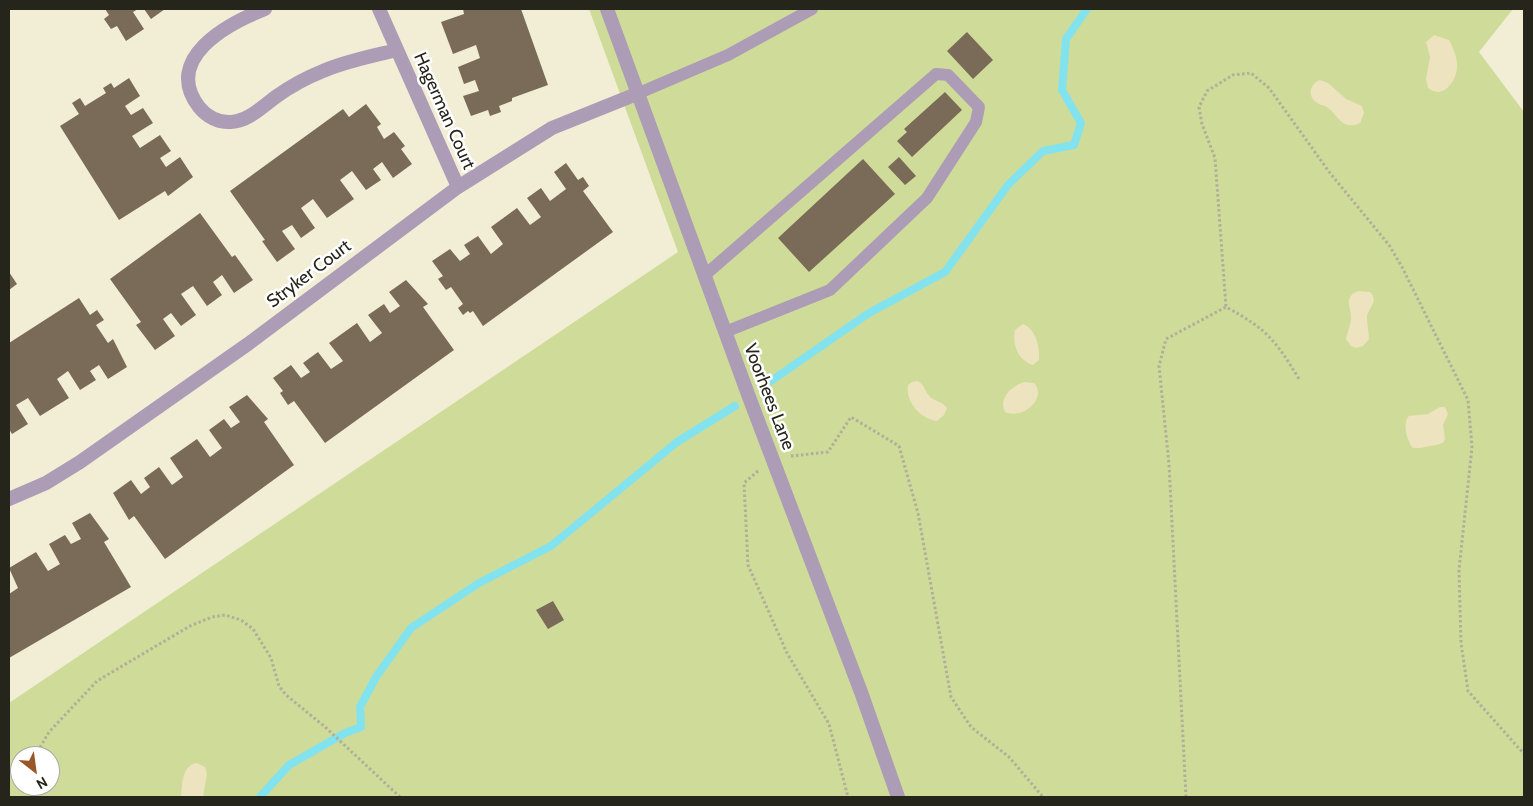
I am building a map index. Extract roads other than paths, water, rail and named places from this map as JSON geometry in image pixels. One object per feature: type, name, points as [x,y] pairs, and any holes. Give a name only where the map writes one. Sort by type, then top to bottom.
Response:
[{"type":"street","name":"Hagerman Court","points":[[265,9],[234,23],[215,36],[192,60],[187,74],[188,88],[204,114],[218,120],[231,122],[244,120],[278,95],[324,70],[397,50]]},
{"type":"street","name":"Hagerman Court","points":[[379,9],[458,187]]},
{"type":"street","name":"Voorhees Lane","points":[[607,9],[725,332],[861,692],[898,797]]},
{"type":"street","name":"Stryker Court","points":[[9,499],[46,482],[80,462],[248,344],[458,187],[552,128],[639,93]]},
{"type":"lane","points":[[639,93],[728,55],[812,9]]},
{"type":"lane","points":[[704,275],[936,74],[948,75],[979,107],[976,122],[928,198],[830,290],[725,332]]},
{"type":"waterway","points":[[771,381],[869,313],[945,272],[1008,185],[1043,151],[1074,145],[1081,123],[1062,90],[1066,39],[1087,9]]},
{"type":"waterway","points":[[260,797],[289,765],[345,733],[361,727],[360,707],[376,677],[411,628],[479,583],[551,546],[677,442],[735,406]]}]
